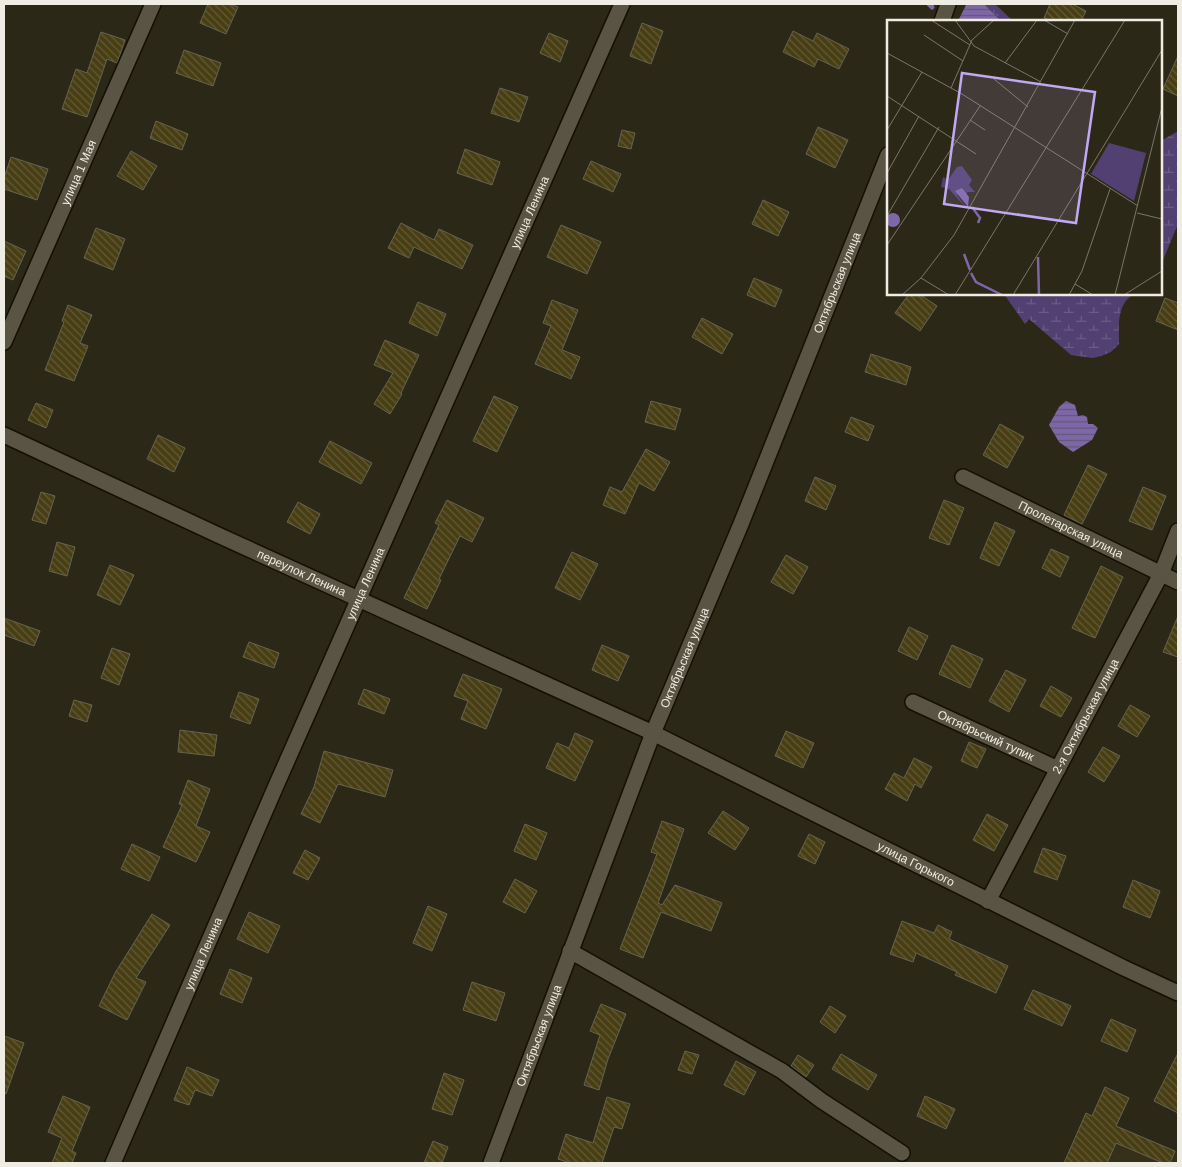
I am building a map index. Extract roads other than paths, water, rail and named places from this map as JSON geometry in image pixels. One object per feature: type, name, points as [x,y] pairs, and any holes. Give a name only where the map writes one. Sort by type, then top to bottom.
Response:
[{"type":"street","name":"улица 1 Мая","points":[[4,342],[153,4]]},
{"type":"street","name":"улица Ленина","points":[[113,1163],[358,599],[622,4]]},
{"type":"street","points":[[942,20],[948,4]]},
{"type":"street","name":"Октябрьская улица","points":[[491,1163],[653,733],[741,524],[887,158]]},
{"type":"street","name":"переулок Ленина","points":[[4,435],[653,733]]},
{"type":"street","name":"Пролетарская улица","points":[[963,477],[1178,582]]},
{"type":"street","name":"2-я Октябрьская улица","points":[[988,901],[1161,574],[1178,531]]},
{"type":"street","name":"Октябрьский тупик","points":[[913,702],[1058,769]]},
{"type":"street","name":"улица Горького","points":[[653,733],[988,901],[1178,993]]},
{"type":"street","points":[[570,952],[782,1071],[822,1101],[902,1153]]},
{"type":"waterway","points":[[929,4],[932,7]]}]
